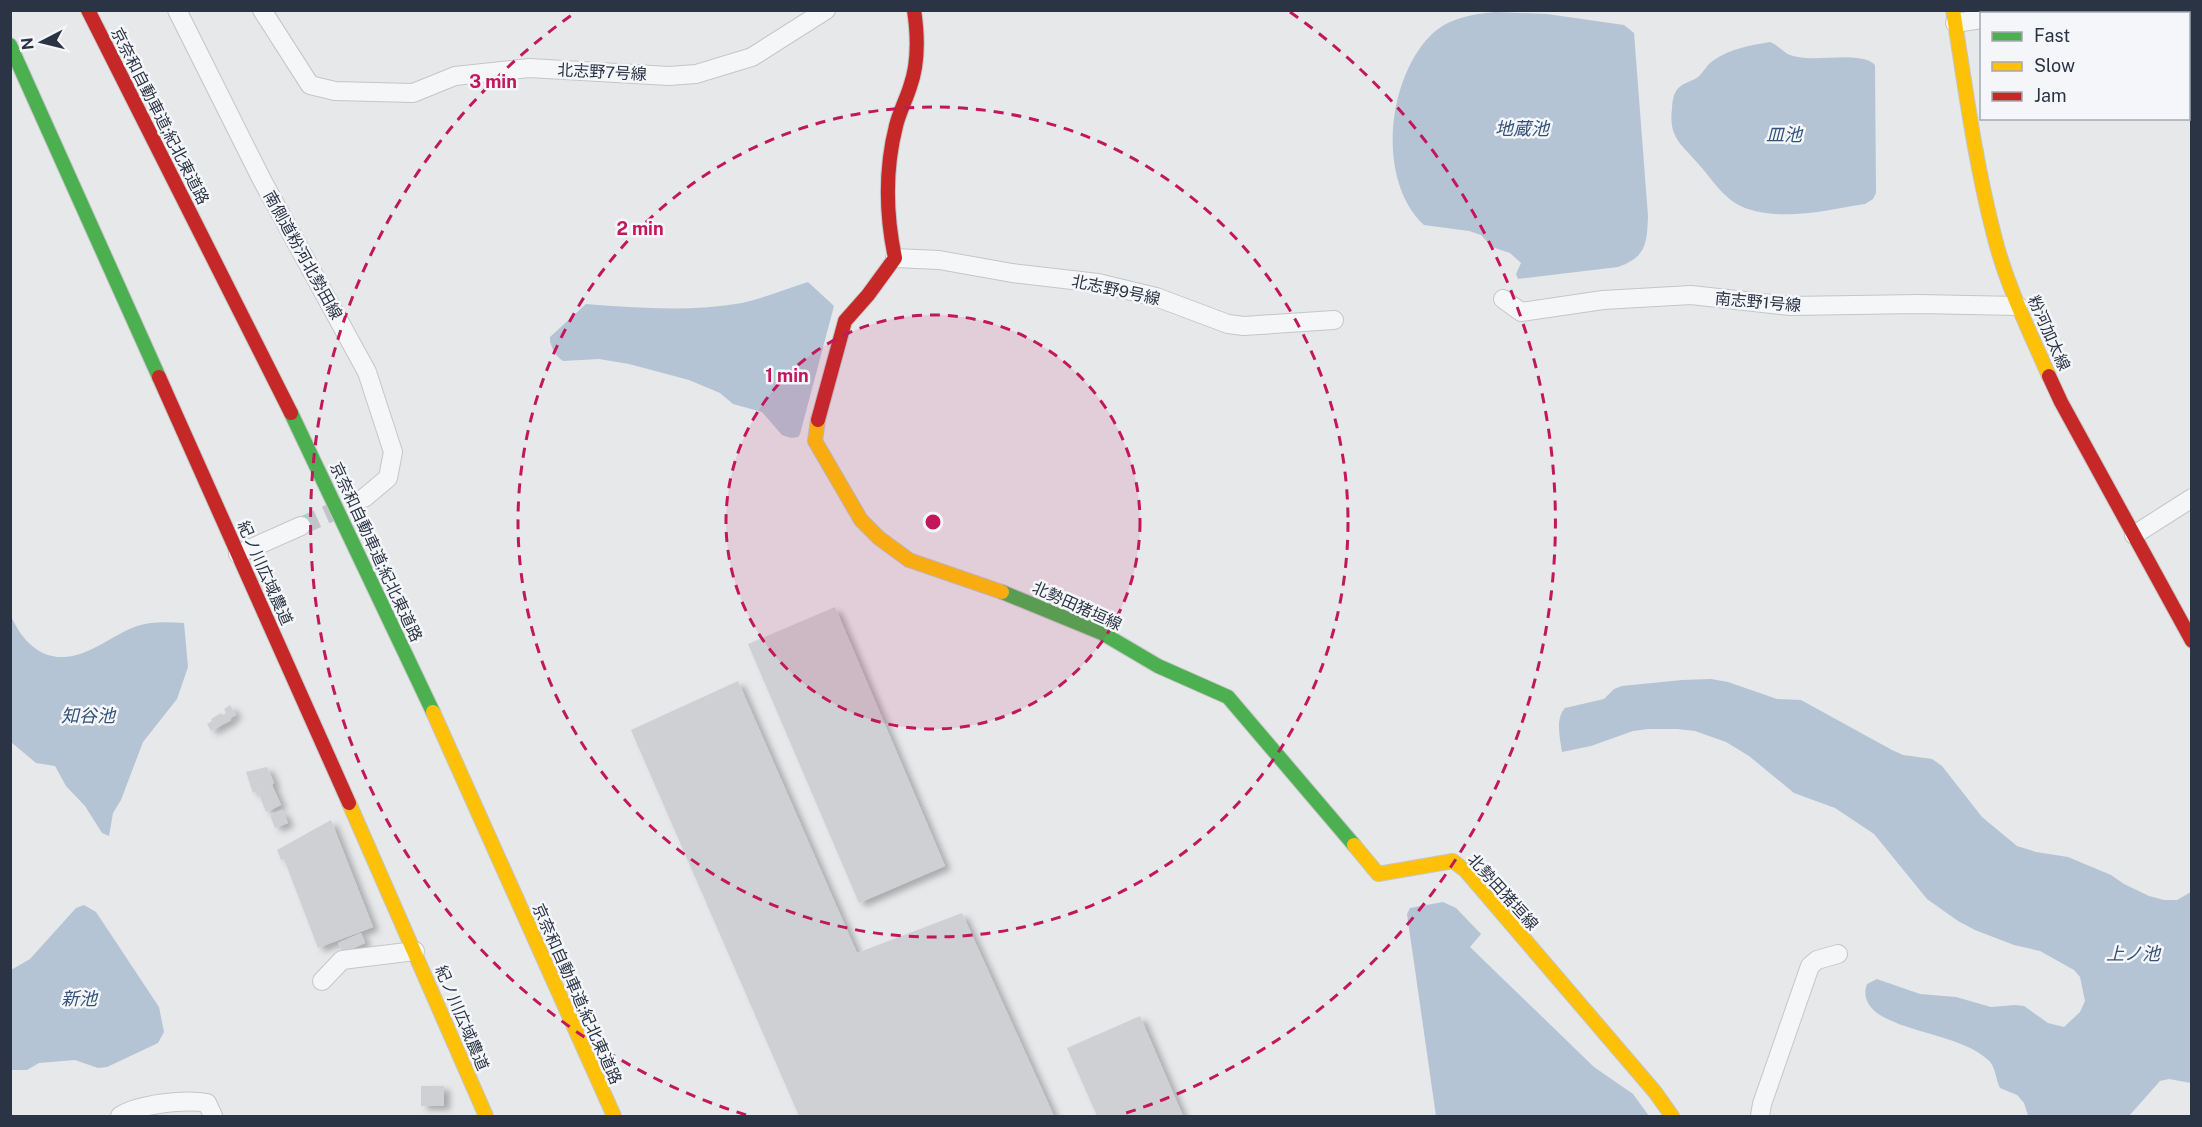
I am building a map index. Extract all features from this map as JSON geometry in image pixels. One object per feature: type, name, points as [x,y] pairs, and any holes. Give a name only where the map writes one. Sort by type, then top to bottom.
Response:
[{"type":"main road","name":"京奈和自動車道;紀北東道路","points":[[88,10],[286,403],[418,679],[614,1116]]},
{"type":"main road","points":[[896,258],[891,242],[888,183],[895,128],[918,58],[918,36],[914,10]]},
{"type":"main road","name":"粉河加太線","points":[[1954,17],[1994,236],[2018,306],[2061,402],[2192,641]]},
{"type":"main road","name":"紀ノ川広域農道","points":[[10,45],[415,951],[486,1116]]},
{"type":"main road","name":"北勢田猪垣線","points":[[896,258],[845,321],[815,432],[815,441],[861,520],[879,538],[909,560],[1006,594],[1102,633],[1158,666],[1228,697],[1378,874],[1453,861],[1474,880],[1655,1092],[1672,1116]]},
{"type":"street","name":"南側道粉河北勢田線","points":[[177,10],[262,180],[366,372],[393,452],[388,478],[364,498]]},
{"type":"street","name":"北志野7号線","points":[[262,10],[310,85],[335,91],[413,93],[455,76],[529,68],[669,76],[696,74],[752,57],[826,10]]},
{"type":"street","points":[[2126,10],[2147,10]]},
{"type":"street","points":[[1954,17],[1980,19]]},
{"type":"street","name":"北志野9号線","points":[[896,258],[939,260],[1012,273],[1098,283],[1156,297],[1228,324],[1244,326],[1334,320]]},
{"type":"street","name":"南志野1号線","points":[[1503,299],[1521,312],[1603,300],[1691,295],[1790,306],[1919,304],[2018,306]]},
{"type":"street","points":[[2134,535],[2192,498]]},
{"type":"street","points":[[238,554],[301,526]]},
{"type":"street","points":[[322,981],[342,960],[415,951]]},
{"type":"street","points":[[1760,1116],[1762,1104],[1810,966],[1817,960],[1838,954]]},
{"type":"street","points":[[120,1116],[135,1109],[194,1101],[207,1103],[213,1116]]},
{"type":"water","name":"地蔵池","points":[[1495,12],[1547,14],[1624,25],[1634,33],[1648,216],[1643,248],[1640,254],[1627,263],[1618,267],[1518,279],[1516,274],[1521,263],[1510,253],[1492,247],[1481,235],[1469,231],[1424,225],[1409,206],[1399,183],[1394,157],[1393,130],[1397,103],[1405,77],[1416,54],[1438,29],[1461,18]]},
{"type":"water","name":"皿池","points":[[1770,42],[1787,54],[1797,57],[1857,58],[1875,65],[1876,193],[1873,199],[1865,204],[1792,214],[1748,209],[1733,202],[1721,191],[1675,135],[1671,119],[1673,100],[1678,88],[1698,77],[1709,64],[1720,56],[1741,48]]},
{"type":"water","points":[[808,282],[834,306],[798,437],[791,438],[782,435],[762,412],[733,404],[720,393],[689,380],[629,364],[599,359],[563,361],[551,344],[550,337],[586,304],[703,308],[742,303]]},
{"type":"water","name":"知谷池","points":[[11,616],[25,639],[34,647],[43,653],[66,657],[92,649],[143,624],[184,623],[188,667],[177,699],[143,742],[121,800],[113,813],[109,836],[102,833],[85,806],[66,786],[55,766],[36,763],[11,742]]},
{"type":"water","name":"上ノ池","points":[[1711,679],[1728,682],[1777,699],[1801,700],[1903,755],[1932,759],[1942,766],[1982,817],[2017,846],[2036,852],[2068,857],[2111,875],[2149,896],[2164,900],[2177,900],[2191,892],[2191,1083],[2169,1079],[2160,1081],[2129,1116],[2028,1115],[2024,1103],[2017,1095],[2000,1088],[1994,1069],[1987,1059],[1963,1045],[1905,1026],[1880,1015],[1867,1002],[1865,993],[1867,984],[1877,979],[1920,994],[1956,997],[1991,1007],[2024,1006],[2048,1023],[2064,1027],[2080,1012],[2085,1001],[2080,977],[2074,970],[2040,951],[2014,945],[1958,921],[1927,899],[1874,834],[1835,808],[1794,793],[1749,756],[1726,742],[1695,731],[1648,729],[1633,731],[1591,746],[1562,752],[1559,723],[1565,708],[1604,699],[1614,689],[1622,686]]},
{"type":"water","points":[[1443,902],[1456,908],[1481,934],[1470,947],[1594,1067],[1633,1094],[1649,1116],[1436,1116],[1407,914],[1410,908]]},
{"type":"water","name":"新池","points":[[84,905],[96,912],[159,1007],[164,1032],[158,1043],[107,1067],[98,1068],[75,1060],[39,1063],[27,1070],[11,1070],[11,970],[30,959],[76,908]]},
{"type":"building","points":[[835,607],[945,866],[859,903],[748,644]]},
{"type":"building","points":[[738,681],[857,953],[962,913],[1054,1116],[799,1116],[631,730]]},
{"type":"building","points":[[230,705],[236,715],[211,731],[207,724],[221,713],[222,715],[226,713],[224,709]]},
{"type":"building","points":[[267,767],[281,805],[266,812],[258,791],[253,793],[246,772]]},
{"type":"building","points":[[282,810],[288,823],[275,828],[270,815]]},
{"type":"building","points":[[331,820],[373,927],[318,948],[284,859],[281,860],[277,850]]},
{"type":"building","points":[[361,933],[365,943],[343,953],[338,943]]},
{"type":"building","points":[[1140,1016],[1183,1116],[1097,1116],[1067,1048]]},
{"type":"building","points":[[421,1086],[444,1086],[444,1106],[421,1106]]},
{"type":"tunnel","points":[[301,526],[364,498]]},
{"type":"traffic: fast","points":[[10,45],[159,377]]},
{"type":"traffic: fast","points":[[291,413],[433,712]]},
{"type":"traffic: fast","points":[[1002,592],[1102,633],[1158,666],[1228,697],[1354,845]]},
{"type":"traffic: slow","points":[[1953,10],[1976,152],[1994,235],[2011,289],[2049,376]]},
{"type":"traffic: slow","points":[[818,420],[815,441],[861,520],[879,538],[909,560],[1002,592]]},
{"type":"traffic: slow","points":[[433,712],[614,1116]]},
{"type":"traffic: slow","points":[[349,803],[486,1116]]},
{"type":"traffic: slow","points":[[1354,845],[1378,874],[1453,861],[1466,871],[1655,1092],[1672,1116]]},
{"type":"traffic: jam","points":[[88,10],[291,413]]},
{"type":"traffic: jam","points":[[818,420],[845,321],[868,295],[895,258],[888,209],[888,175],[896,126],[915,68],[917,39],[914,10]]},
{"type":"traffic: jam","points":[[2049,376],[2192,641]]},
{"type":"traffic: jam","points":[[159,377],[349,803]]}]
